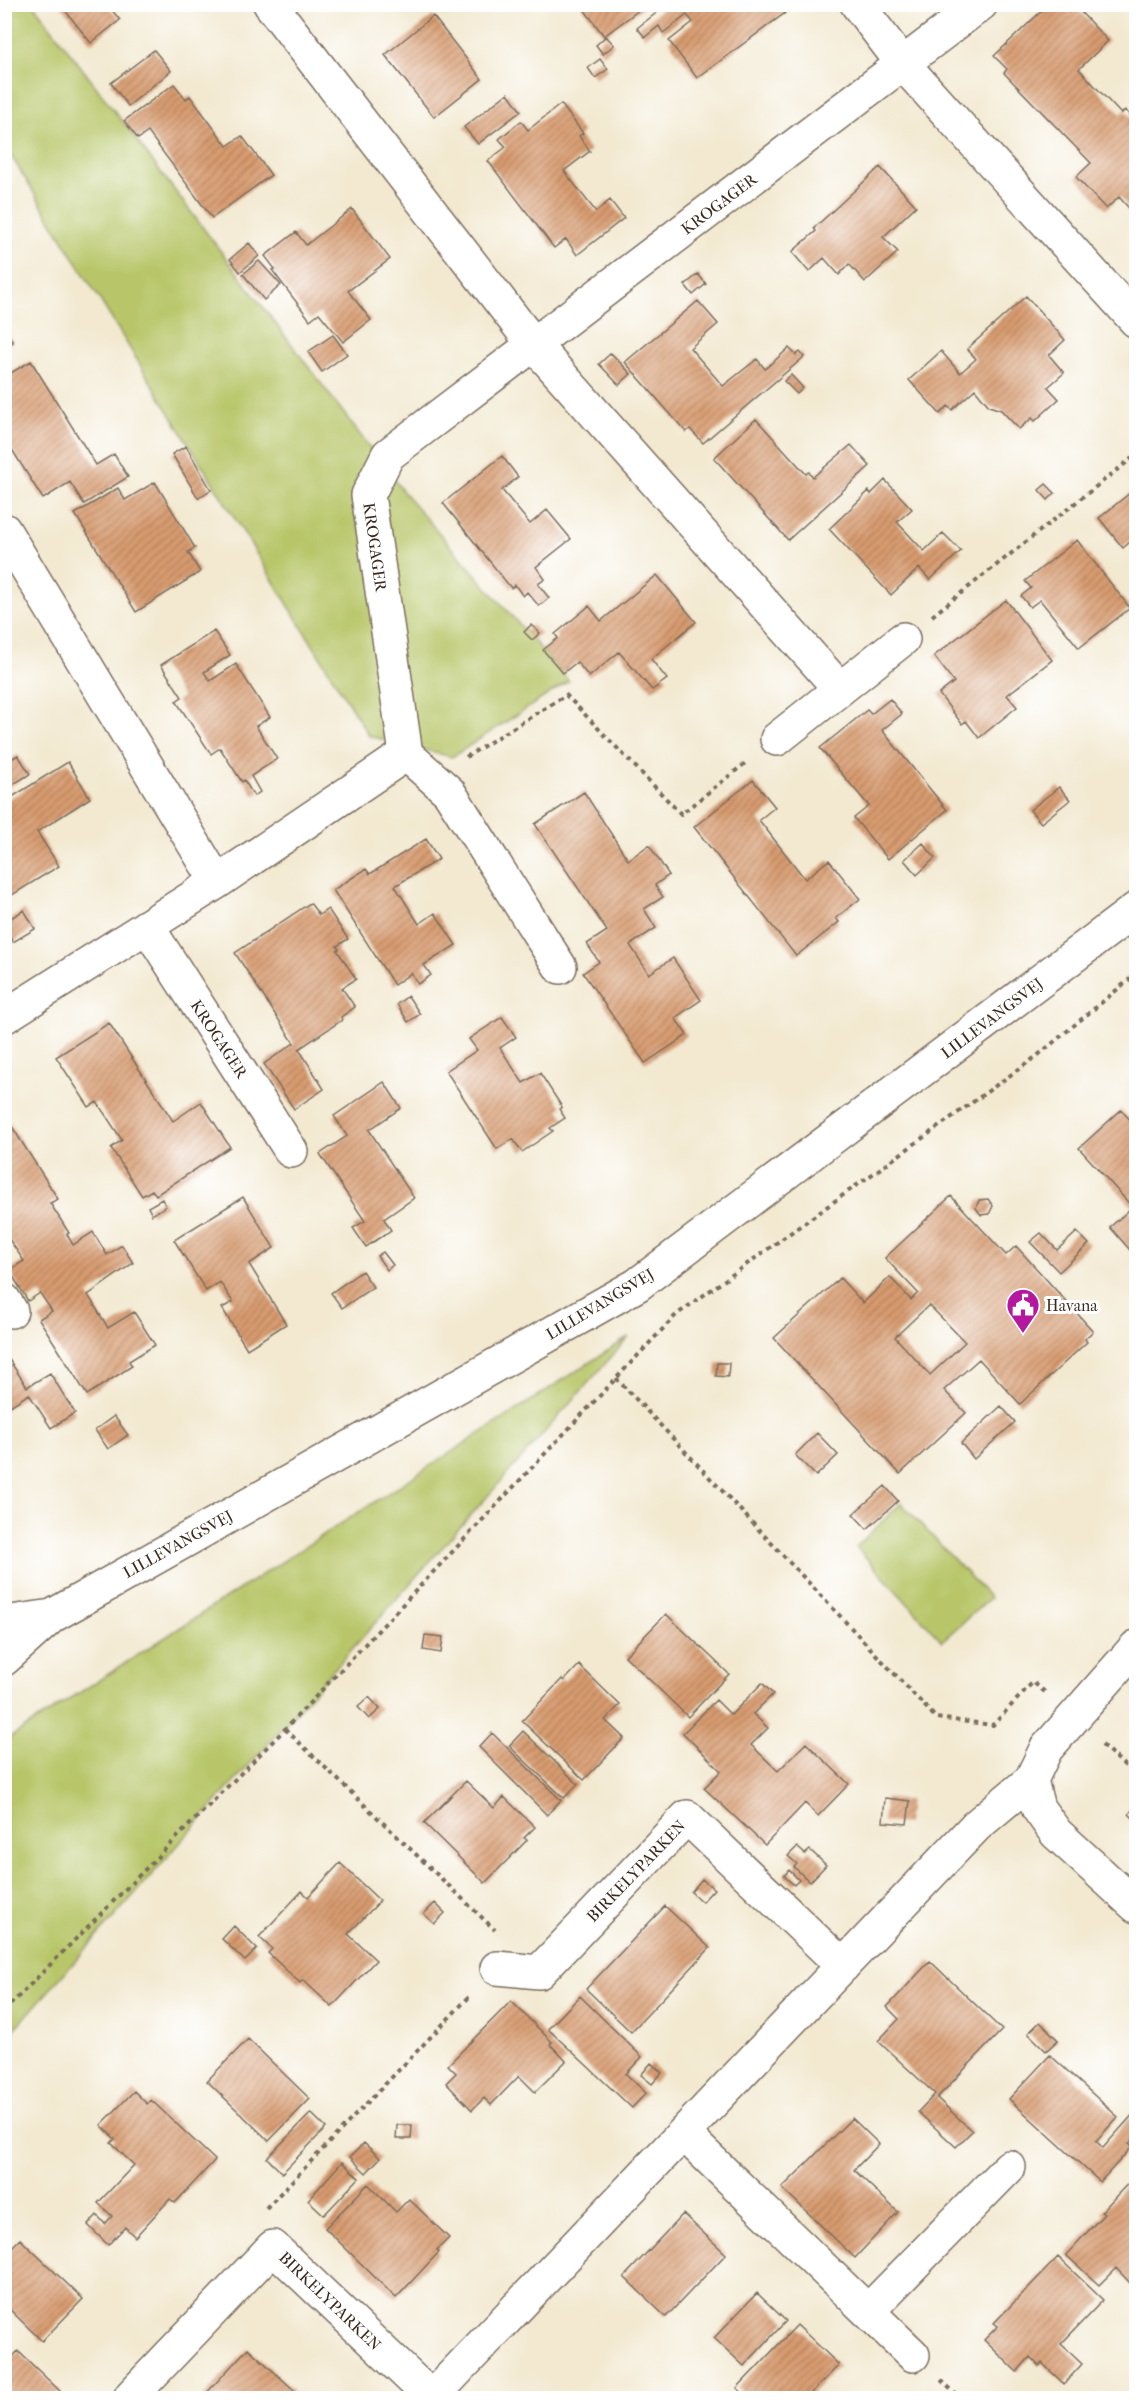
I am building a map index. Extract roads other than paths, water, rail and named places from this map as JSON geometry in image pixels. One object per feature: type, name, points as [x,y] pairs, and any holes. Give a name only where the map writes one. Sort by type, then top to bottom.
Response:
[{"type":"street","points":[[270,4],[534,345],[840,689]]},
{"type":"street","points":[[857,4],[903,64],[1137,321]]},
{"type":"street","name":"KROGAGER","points":[[406,754],[368,495],[388,455],[981,4]]},
{"type":"street","points":[[4,530],[217,882]]},
{"type":"street","points":[[777,739],[903,639]]},
{"type":"street","points":[[4,1017],[217,882],[406,754],[449,792],[560,967]]},
{"type":"street","name":"LILLEVANGSVEJ","points":[[4,1659],[52,1616],[637,1285],[1137,909]]},
{"type":"street","name":"KROGAGER","points":[[147,926],[291,1152]]},
{"type":"street","name":"LILLEVANGSVEJ","points":[[4,1623],[52,1616]]},
{"type":"street","name":"BIRKELYPARKEN","points":[[131,2396],[273,2247],[432,2398],[976,1826],[1031,1780],[1046,1749],[1137,1647]]},
{"type":"street","points":[[1031,1780],[1038,1808],[1056,1833],[1137,1906]]},
{"type":"street","name":"BIRKELYPARKEN","points":[[497,1968],[539,1972],[687,1817],[843,1966]]},
{"type":"street","points":[[684,2134],[869,2310],[913,2355]]},
{"type":"street","points":[[869,2310],[1009,2167]]},
{"type":"place","name":"Havana","points":[[1023,1334]]}]
